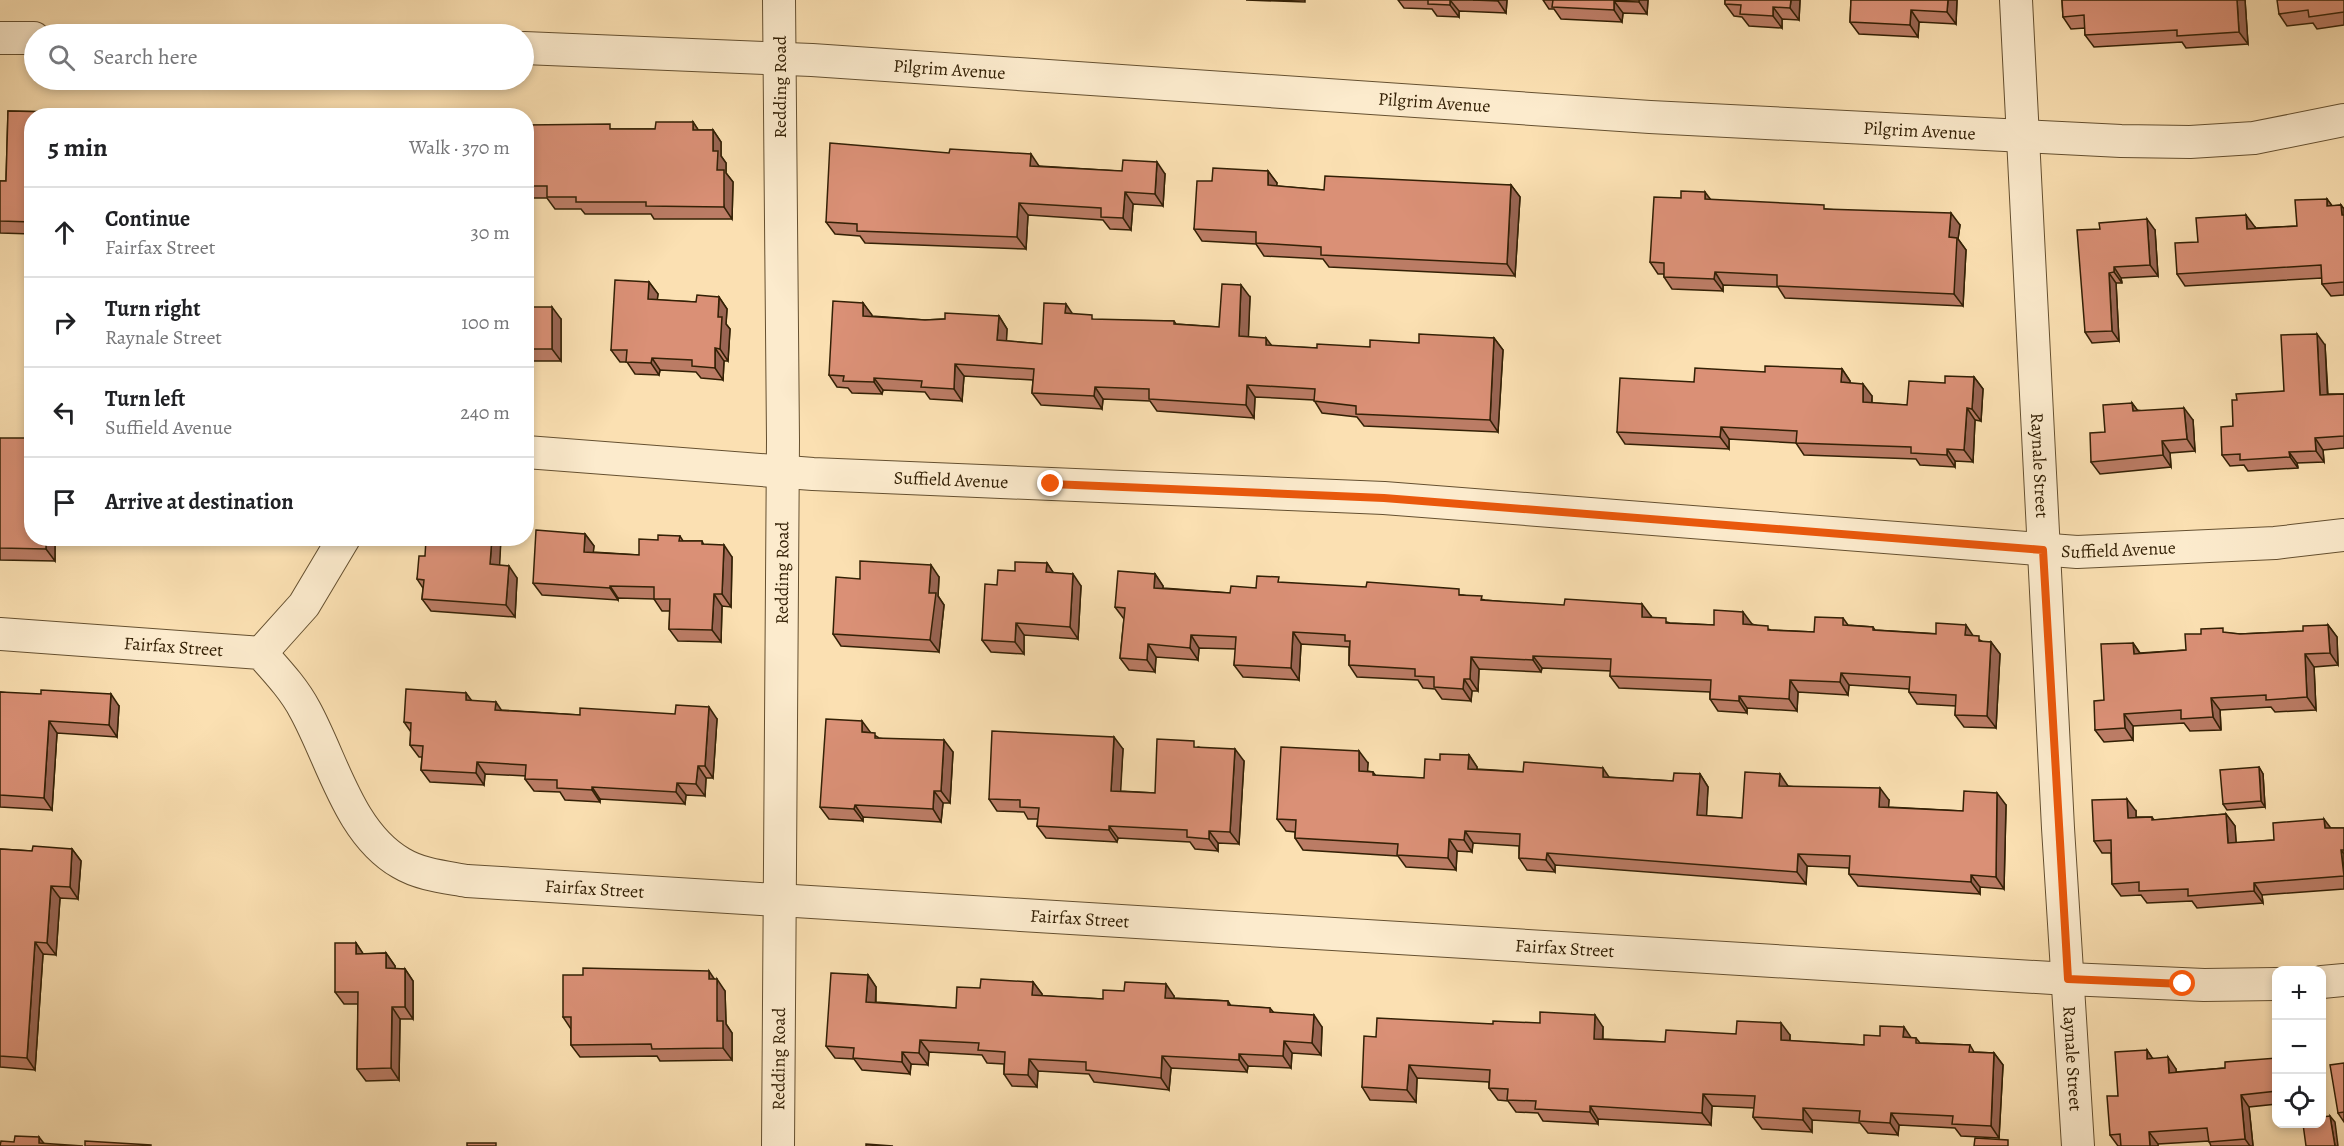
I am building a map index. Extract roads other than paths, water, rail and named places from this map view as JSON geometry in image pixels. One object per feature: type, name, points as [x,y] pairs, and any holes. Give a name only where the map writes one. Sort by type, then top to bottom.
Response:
[{"type":"street","name":"Redding Road","points":[[778,1146],[782,471],[779,0]]},
{"type":"street","name":"Raynale Street","points":[[2016,0],[2043,550],[2078,1146]]},
{"type":"street","points":[[0,38],[24,38]]},
{"type":"street","name":"Pilgrim Avenue","points":[[534,48],[779,59],[1662,118],[2022,137],[2190,142],[2254,138],[2344,120]]},
{"type":"street","name":"Suffield Avenue","points":[[534,453],[782,471],[1384,498],[2077,552],[2275,543],[2344,535]]},
{"type":"street","points":[[261,653],[304,605],[339,546]]},
{"type":"street","name":"Fairfax Street","points":[[0,634],[261,653],[295,693],[366,831],[376,843],[402,864],[432,875],[467,881],[2068,979],[2204,985],[2272,984]]},
{"type":"street","points":[[2326,982],[2344,980]]}]
